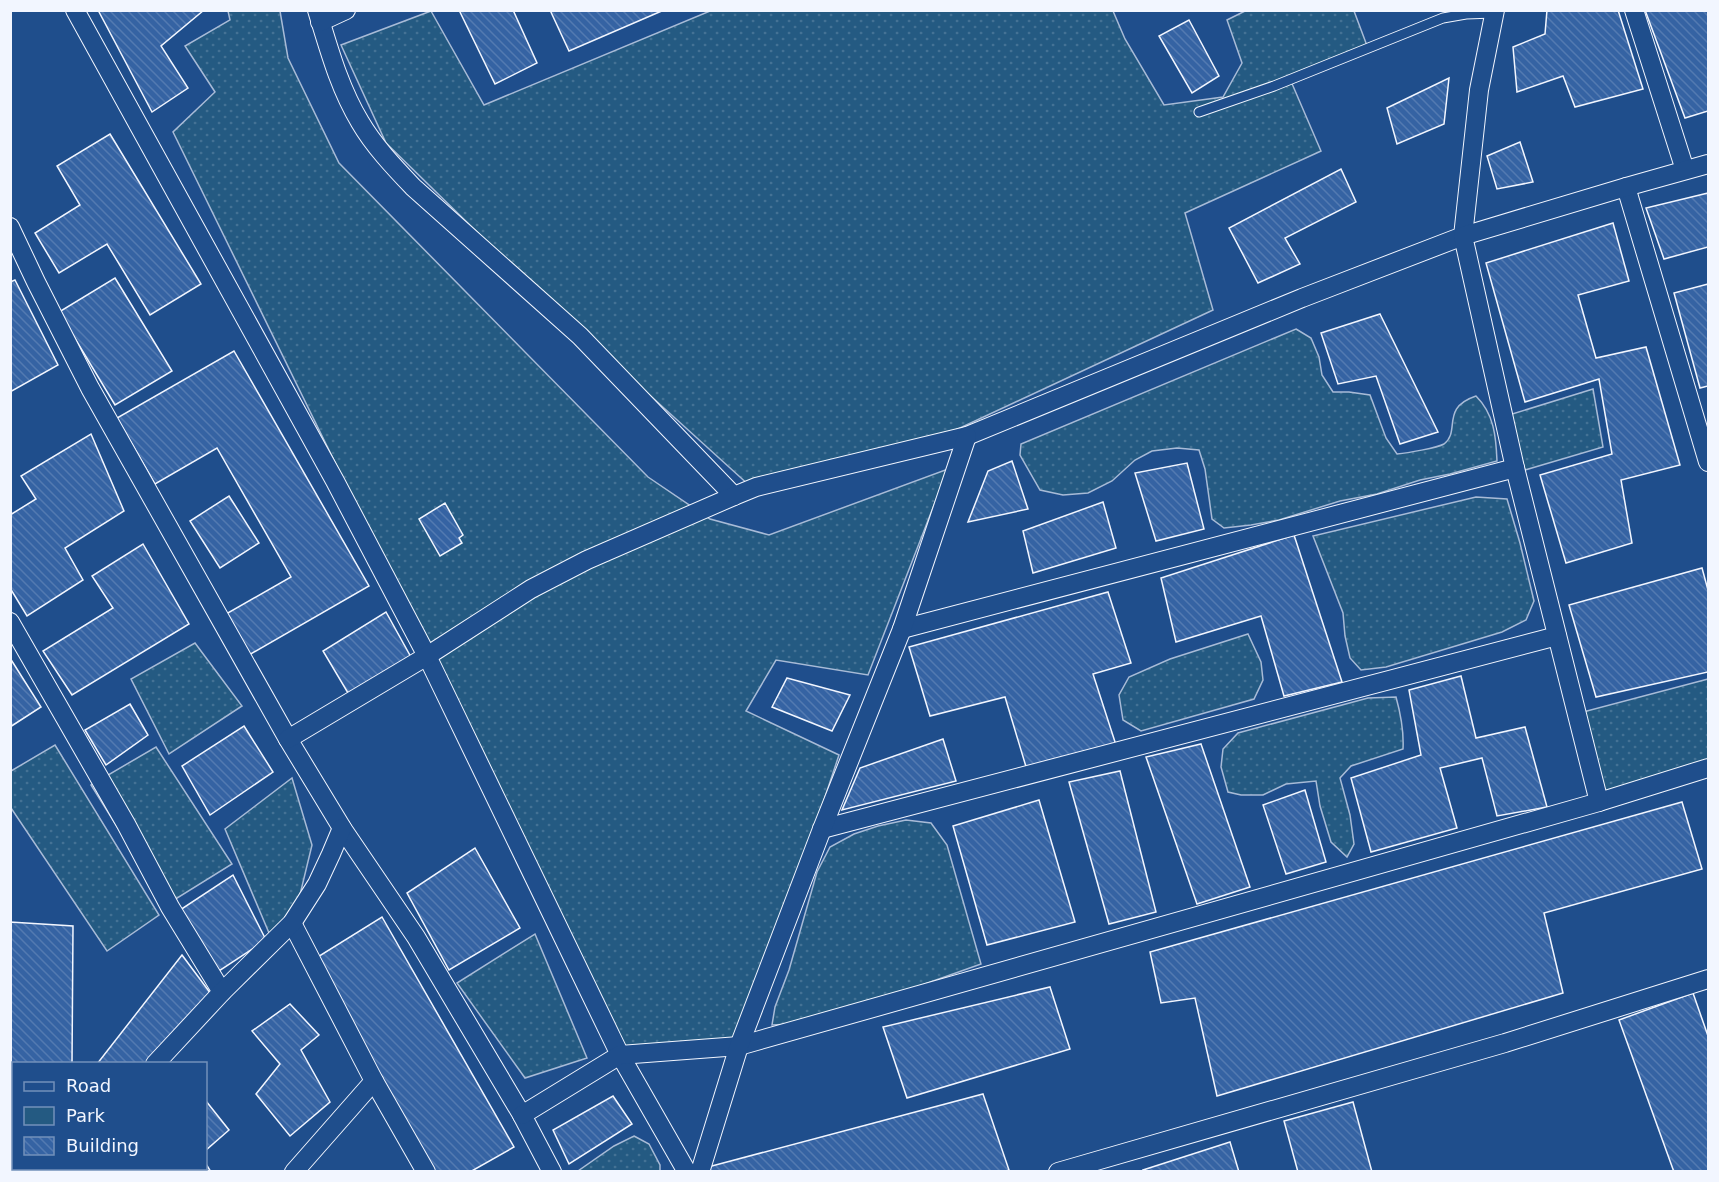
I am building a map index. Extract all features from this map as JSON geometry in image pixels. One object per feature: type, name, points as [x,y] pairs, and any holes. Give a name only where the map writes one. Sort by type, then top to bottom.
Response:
[{"type":"street","points":[[75,10],[335,481],[427,656],[620,1055],[687,1172]]},
{"type":"street","points":[[346,10],[318,16],[333,65],[346,96],[361,125],[388,160],[428,201],[580,336],[734,496]]},
{"type":"street","points":[[1634,10],[1684,170]]},
{"type":"street","points":[[1494,12],[1479,90],[1463,236],[1515,468],[1599,802]]},
{"type":"street","points":[[288,739],[427,656],[531,589],[587,560],[734,496],[756,488],[967,436],[1302,298],[1463,236],[1708,164]]},
{"type":"street","points":[[1626,187],[1708,462]]},
{"type":"street","points":[[10,227],[90,388],[288,739],[342,828],[416,937],[522,1115],[552,1172]]},
{"type":"street","points":[[700,1172],[739,1046],[902,629],[967,436]]},
{"type":"street","points":[[902,629],[1515,468]]},
{"type":"street","points":[[10,622],[126,824],[170,907],[222,992]]},
{"type":"street","points":[[822,829],[1557,636]]},
{"type":"street","points":[[522,1115],[620,1055],[739,1046],[1599,802],[1708,768]]},
{"type":"street","points":[[157,1062],[222,992],[292,923],[317,884],[342,828]]},
{"type":"street","points":[[292,923],[374,1080],[426,1172]]},
{"type":"street","points":[[1061,1171],[1505,1042],[1708,979]]},
{"type":"street","points":[[294,1172],[374,1080]]},
{"type":"lane","points":[[1200,112],[1274,86],[1443,18],[1494,12]]},
{"type":"green space","points":[[228,11],[280,11],[288,58],[339,163],[648,477],[710,519],[769,535],[948,469],[868,675],[776,660],[746,711],[839,755],[745,1037],[626,1056],[173,132],[215,92],[185,46],[230,20]]},
{"type":"green space","points":[[431,11],[484,105],[710,11],[1113,11],[1125,39],[1164,105],[1223,97],[1242,63],[1227,20],[1245,11],[1354,11],[1369,51],[1290,79],[1321,151],[1185,213],[1213,310],[945,435],[751,487],[568,321],[386,143],[341,45]]},
{"type":"green space","points":[[1296,329],[1311,338],[1319,357],[1322,375],[1333,392],[1370,395],[1386,438],[1397,454],[1444,444],[1449,439],[1458,407],[1476,396],[1487,410],[1493,426],[1497,461],[1420,480],[1377,494],[1340,501],[1279,520],[1224,528],[1212,519],[1205,469],[1199,450],[1177,448],[1152,451],[1135,460],[1112,481],[1088,493],[1063,495],[1040,490],[1020,455],[1021,444]]},
{"type":"green space","points":[[1593,389],[1603,447],[1525,470],[1509,415]]},
{"type":"green space","points":[[1476,497],[1507,499],[1534,601],[1526,620],[1502,632],[1386,667],[1361,670],[1350,658],[1343,613],[1313,536]]},
{"type":"green space","points":[[1248,634],[1261,662],[1263,680],[1254,699],[1141,731],[1123,720],[1119,695],[1129,677],[1170,659]]},
{"type":"green space","points":[[195,643],[242,706],[169,754],[131,679]]},
{"type":"green space","points":[[1708,679],[1708,761],[1605,792],[1583,712]]},
{"type":"green space","points":[[1396,697],[1402,723],[1403,749],[1351,766],[1340,778],[1350,815],[1354,844],[1347,857],[1331,842],[1320,806],[1316,781],[1286,784],[1263,795],[1241,795],[1228,792],[1221,767],[1223,749],[1238,733],[1368,698]]},
{"type":"green space","points":[[55,745],[159,915],[107,951],[11,808],[11,771]]},
{"type":"green space","points":[[156,747],[232,864],[166,905],[91,785]]},
{"type":"green space","points":[[292,778],[312,845],[298,903],[272,940],[225,829]]},
{"type":"green space","points":[[906,820],[931,823],[947,845],[981,964],[908,990],[791,1024],[772,1025],[775,1007],[789,970],[817,872],[830,847],[854,834]]},
{"type":"green space","points":[[535,934],[587,1058],[525,1078],[457,983]]},
{"type":"green space","points":[[634,1136],[649,1144],[660,1165],[660,1171],[578,1171],[614,1146]]},
{"type":"green space","points":[[99,1170],[147,1170],[145,1172]]},
{"type":"building","points":[[98,10],[204,10],[161,46],[188,88],[152,112]]},
{"type":"building","points":[[459,10],[513,10],[537,63],[495,84]]},
{"type":"building","points":[[550,10],[664,10],[569,51]]},
{"type":"building","points":[[1547,10],[1618,10],[1643,89],[1575,107],[1563,76],[1517,92],[1513,47],[1545,34]]},
{"type":"building","points":[[1645,10],[1708,10],[1708,111],[1685,118]]},
{"type":"building","points":[[1189,20],[1219,76],[1192,93],[1159,36]]},
{"type":"building","points":[[1449,78],[1444,124],[1397,144],[1387,108]]},
{"type":"building","points":[[110,134],[201,284],[150,315],[107,244],[59,273],[35,233],[80,205],[57,166]]},
{"type":"building","points":[[1520,142],[1533,182],[1497,189],[1487,156]]},
{"type":"building","points":[[1341,169],[1356,202],[1285,238],[1300,264],[1258,283],[1229,228]]},
{"type":"building","points":[[1708,193],[1708,247],[1664,259],[1646,208]]},
{"type":"building","points":[[1613,223],[1629,281],[1578,295],[1596,358],[1646,347],[1680,465],[1621,480],[1632,543],[1566,563],[1540,475],[1612,454],[1599,379],[1525,402],[1486,263]]},
{"type":"building","points":[[115,278],[172,371],[115,405],[59,312]]},
{"type":"building","points":[[15,280],[58,365],[10,392],[10,282]]},
{"type":"building","points":[[1708,284],[1708,386],[1700,388],[1674,293]]},
{"type":"building","points":[[1380,314],[1438,432],[1400,444],[1376,376],[1338,384],[1321,333]]},
{"type":"building","points":[[234,351],[369,586],[249,655],[226,614],[291,577],[217,448],[155,484],[117,418]]},
{"type":"building","points":[[91,434],[124,511],[65,548],[83,580],[27,616],[10,588],[10,515],[36,499],[21,476]]},
{"type":"building","points":[[1012,461],[1028,509],[968,522],[988,471]]},
{"type":"building","points":[[1187,463],[1204,529],[1156,541],[1135,473]]},
{"type":"building","points":[[229,496],[259,543],[220,568],[190,521]]},
{"type":"building","points":[[1103,502],[1116,548],[1033,573],[1023,531]]},
{"type":"building","points":[[445,503],[463,535],[459,538],[462,543],[440,556],[419,519]]},
{"type":"building","points":[[1294,535],[1342,682],[1284,696],[1261,616],[1176,642],[1161,578]]},
{"type":"building","points":[[143,544],[189,624],[72,695],[43,651],[113,608],[92,576]]},
{"type":"building","points":[[1702,568],[1708,590],[1708,672],[1596,697],[1569,605]]},
{"type":"building","points":[[1108,592],[1131,663],[1093,674],[1116,745],[1027,770],[1005,697],[930,716],[909,647]]},
{"type":"building","points":[[386,612],[412,659],[348,693],[323,651]]},
{"type":"building","points":[[10,658],[41,707],[10,727]]},
{"type":"building","points":[[1461,676],[1476,738],[1525,727],[1547,807],[1497,816],[1482,758],[1440,768],[1457,828],[1371,852],[1351,778],[1421,755],[1409,690]]},
{"type":"building","points":[[787,678],[850,695],[832,731],[772,707]]},
{"type":"building","points":[[130,704],[148,735],[106,765],[85,730]]},
{"type":"building","points":[[244,726],[273,772],[210,815],[182,766]]},
{"type":"building","points":[[943,739],[956,781],[842,810],[860,768]]},
{"type":"building","points":[[1201,744],[1250,887],[1197,904],[1146,757]]},
{"type":"building","points":[[1120,771],[1156,912],[1109,924],[1069,782]]},
{"type":"building","points":[[1305,790],[1326,862],[1286,874],[1263,805]]},
{"type":"building","points":[[1039,800],[1075,922],[987,945],[953,826]]},
{"type":"building","points":[[1682,802],[1702,869],[1544,913],[1563,993],[1217,1096],[1195,998],[1161,1003],[1150,952]]},
{"type":"building","points":[[475,848],[520,928],[449,970],[407,893]]},
{"type":"building","points":[[233,875],[266,940],[219,971],[180,910]]},
{"type":"building","points":[[382,917],[514,1147],[470,1172],[433,1172],[316,958]]},
{"type":"building","points":[[10,922],[73,926],[72,1062],[12,1062],[12,1142],[10,1143]]},
{"type":"building","points":[[182,955],[214,998],[152,1062],[99,1062]]},
{"type":"building","points":[[1050,987],[1070,1049],[907,1098],[883,1027]]},
{"type":"building","points":[[1693,993],[1708,1036],[1708,1172],[1674,1172],[1619,1020]]},
{"type":"building","points":[[290,1004],[319,1035],[301,1050],[330,1102],[290,1136],[256,1094],[280,1064],[252,1031]]},
{"type":"building","points":[[983,1094],[1009,1170],[1004,1172],[710,1172],[708,1167]]},
{"type":"building","points":[[613,1096],[632,1124],[569,1164],[553,1130]]},
{"type":"building","points":[[207,1102],[229,1130],[207,1149]]},
{"type":"building","points":[[1353,1102],[1372,1172],[1298,1172],[1284,1121]]},
{"type":"building","points":[[1230,1142],[1239,1172],[1144,1172],[1143,1170]]},
{"type":"building","points":[[207,1166],[211,1172],[159,1172],[160,1170],[207,1170]]}]
